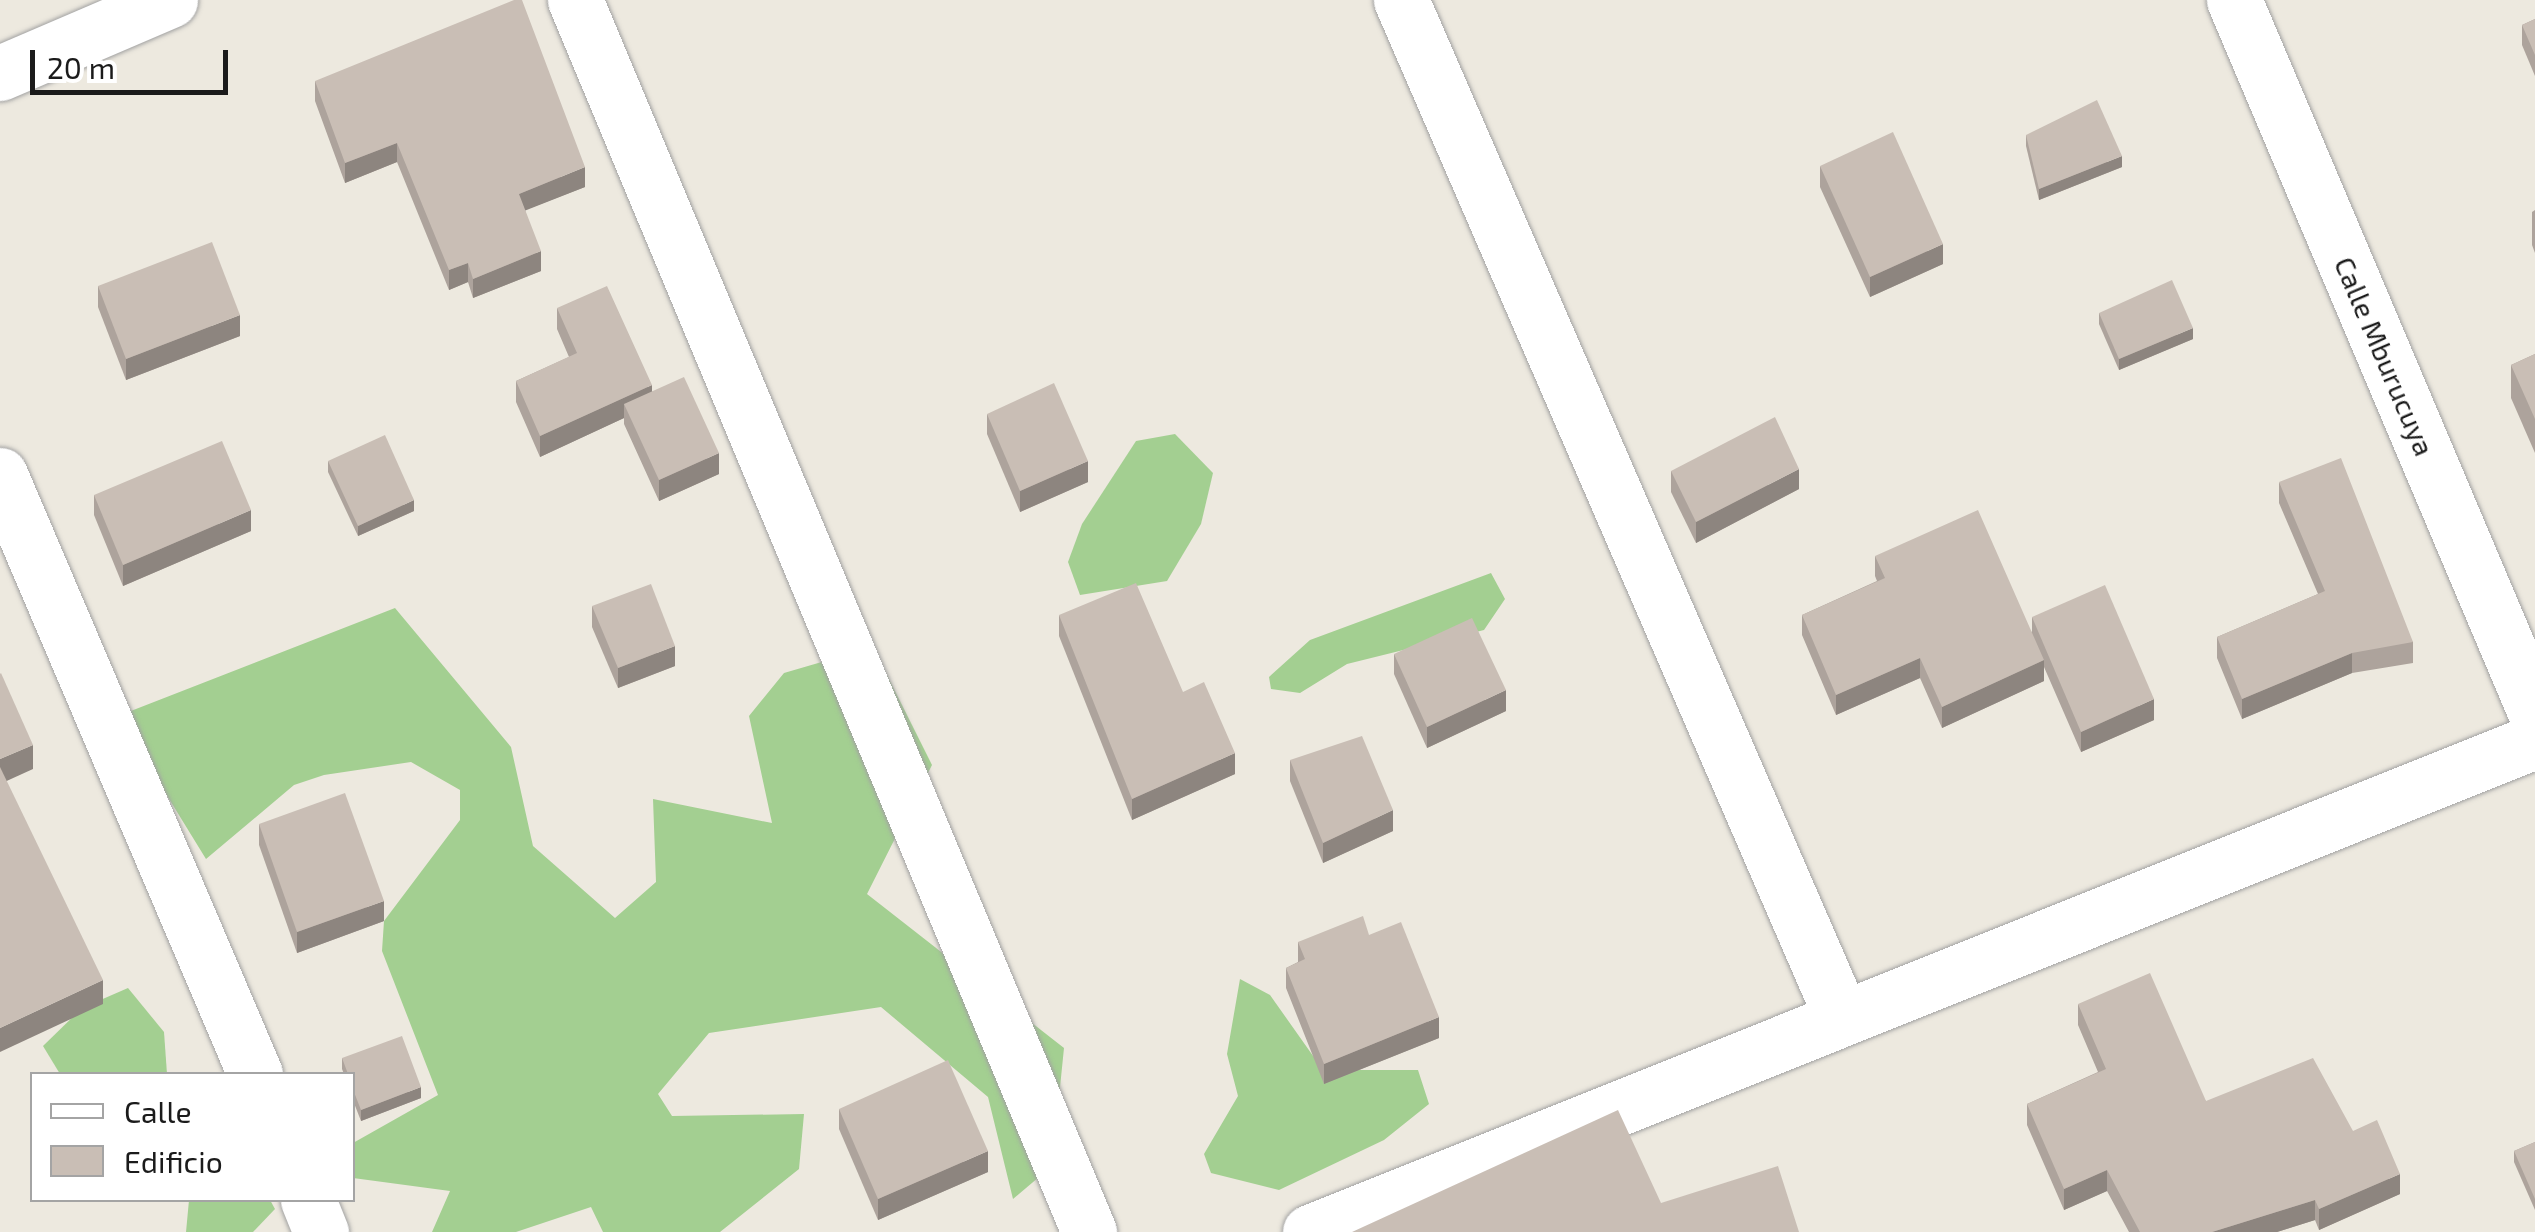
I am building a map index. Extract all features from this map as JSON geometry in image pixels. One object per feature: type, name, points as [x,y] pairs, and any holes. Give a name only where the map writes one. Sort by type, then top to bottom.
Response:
[{"type":"street","points":[[0,73],[170,0]]},
{"type":"street","points":[[575,0],[1089,1232]]},
{"type":"street","points":[[1401,0],[1842,1018]]},
{"type":"street","name":"Calle Mburucuya","points":[[2234,0],[2535,712]]},
{"type":"street","points":[[0,475],[253,1072]]},
{"type":"street","points":[[1310,1232],[2535,741]]},
{"type":"street","points":[[309,1202],[322,1232]]},
{"type":"green space","points":[[1175,434],[1213,473],[1201,524],[1167,581],[1080,595],[1068,562],[1082,524],[1136,441]]},
{"type":"green space","points":[[1491,573],[1505,599],[1484,630],[1347,664],[1300,693],[1271,689],[1269,677],[1310,640]]},
{"type":"green space","points":[[395,608],[511,747],[533,846],[615,918],[656,882],[653,799],[772,823],[749,716],[784,673],[873,647],[932,765],[867,894],[1064,1048],[1052,1166],[1013,1199],[988,1097],[881,1007],[709,1033],[658,1094],[672,1116],[804,1114],[799,1169],[720,1232],[603,1232],[591,1207],[516,1232],[432,1232],[450,1191],[355,1178],[355,1142],[438,1095],[382,951],[384,921],[460,820],[460,790],[411,762],[324,775],[294,785],[206,859],[118,716]]},
{"type":"green space","points":[[1240,979],[1270,995],[1323,1070],[1418,1070],[1429,1104],[1384,1140],[1279,1190],[1211,1173],[1204,1154],[1238,1096],[1227,1054]]},
{"type":"green space","points":[[128,988],[164,1032],[167,1072],[59,1072],[43,1046],[82,1008]]},
{"type":"green space","points":[[189,1202],[271,1202],[275,1209],[253,1232],[186,1232]]},
{"type":"building","points":[[522,0],[585,167],[519,194],[541,251],[473,279],[468,263],[449,270],[397,143],[345,163],[315,81]]},
{"type":"building","points":[[2535,19],[2535,55],[2522,25]]},
{"type":"building","points":[[2097,100],[2122,156],[2039,189],[2026,135]]},
{"type":"building","points":[[1893,132],[1943,244],[1870,277],[1820,166]]},
{"type":"building","points":[[212,242],[240,315],[126,359],[98,286]]},
{"type":"building","points":[[2172,280],[2193,328],[2119,359],[2099,313]]},
{"type":"building","points":[[607,286],[652,385],[540,436],[516,381],[577,353],[557,308]]},
{"type":"building","points":[[2535,354],[2535,419],[2511,365]]},
{"type":"building","points":[[684,377],[719,453],[659,480],[624,404]]},
{"type":"building","points":[[1054,383],[1088,461],[1020,491],[987,414]]},
{"type":"building","points":[[1775,417],[1799,469],[1696,522],[1671,471]]},
{"type":"building","points":[[385,435],[414,500],[358,526],[328,461]]},
{"type":"building","points":[[222,441],[251,510],[123,565],[94,495]]},
{"type":"building","points":[[2341,458],[2413,642],[2352,653],[2242,699],[2217,637],[2325,591],[2279,482]]},
{"type":"building","points":[[1978,510],[2044,660],[1942,707],[1920,658],[1836,695],[1802,615],[1885,578],[1875,556]]},
{"type":"building","points":[[1136,583],[1183,692],[1204,682],[1235,753],[1132,799],[1059,615]]},
{"type":"building","points":[[651,584],[675,646],[618,668],[592,606]]},
{"type":"building","points":[[2105,585],[2154,699],[2081,732],[2032,617]]},
{"type":"building","points":[[1472,618],[1506,690],[1427,727],[1394,654]]},
{"type":"building","points":[[0,674],[33,745],[0,759]]},
{"type":"building","points":[[1362,736],[1393,810],[1323,843],[1290,760]]},
{"type":"building","points":[[0,767],[103,980],[0,1028]]},
{"type":"building","points":[[345,793],[384,901],[297,932],[259,824]]},
{"type":"building","points":[[1363,916],[1369,935],[1401,922],[1439,1017],[1324,1064],[1286,968],[1305,959],[1298,942]]},
{"type":"building","points":[[2150,973],[2206,1101],[2313,1058],[2353,1131],[2377,1120],[2400,1174],[2319,1209],[2315,1200],[2212,1232],[2140,1232],[2107,1170],[2064,1189],[2027,1104],[2106,1069],[2078,1004]]},
{"type":"building","points":[[402,1036],[421,1087],[361,1110],[355,1095],[355,1072],[347,1072],[342,1058]]},
{"type":"building","points":[[948,1060],[988,1151],[878,1199],[839,1109]]},
{"type":"building","points":[[1618,1110],[1661,1203],[1778,1166],[1799,1232],[1352,1232]]},
{"type":"building","points":[[2535,1142],[2535,1199],[2514,1151]]}]
